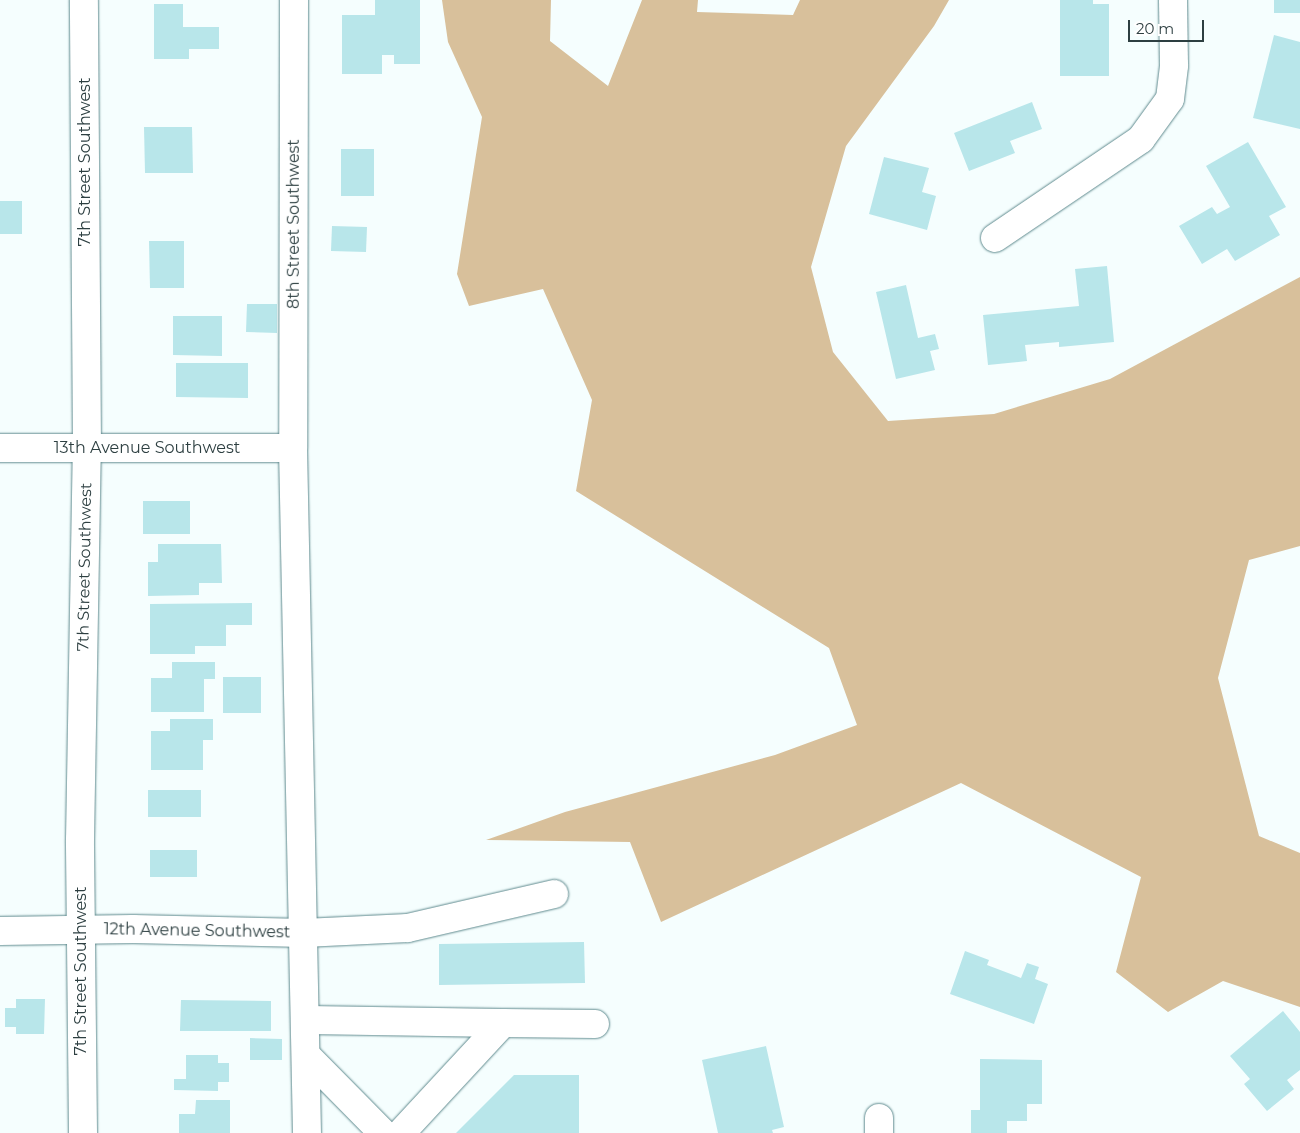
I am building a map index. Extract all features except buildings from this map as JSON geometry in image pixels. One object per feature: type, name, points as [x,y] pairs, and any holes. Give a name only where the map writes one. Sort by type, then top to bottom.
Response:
[{"type":"street","name":"7th Street Southwest","points":[[82,1133],[81,929],[87,447],[84,0]]},
{"type":"street","name":"8th Street Southwest","points":[[294,0],[294,448],[307,1133]]},
{"type":"street","points":[[995,238],[1141,139],[1170,99],[1174,66],[1173,0]]},
{"type":"street","name":"13th Avenue Southwest","points":[[0,448],[294,448]]},
{"type":"street","name":"12th Avenue Southwest","points":[[0,931],[81,929],[304,933],[408,928],[554,894]]},
{"type":"street","points":[[306,1020],[595,1024]]},
{"type":"street","points":[[401,1133],[503,1023]]},
{"type":"street","points":[[306,1055],[383,1133]]},
{"type":"shaded area","points":[[442,0],[551,0],[550,41],[608,86],[642,0],[698,0],[697,12],[793,15],[800,0],[949,0],[934,26],[846,146],[811,267],[833,352],[888,421],[994,414],[1110,379],[1300,277],[1300,546],[1249,560],[1218,678],[1259,836],[1300,853],[1300,1007],[1223,981],[1168,1012],[1116,972],[1141,877],[961,783],[661,922],[630,842],[486,840],[565,812],[775,755],[857,725],[829,648],[576,491],[592,400],[543,289],[469,306],[457,274],[482,117],[448,42]]}]
